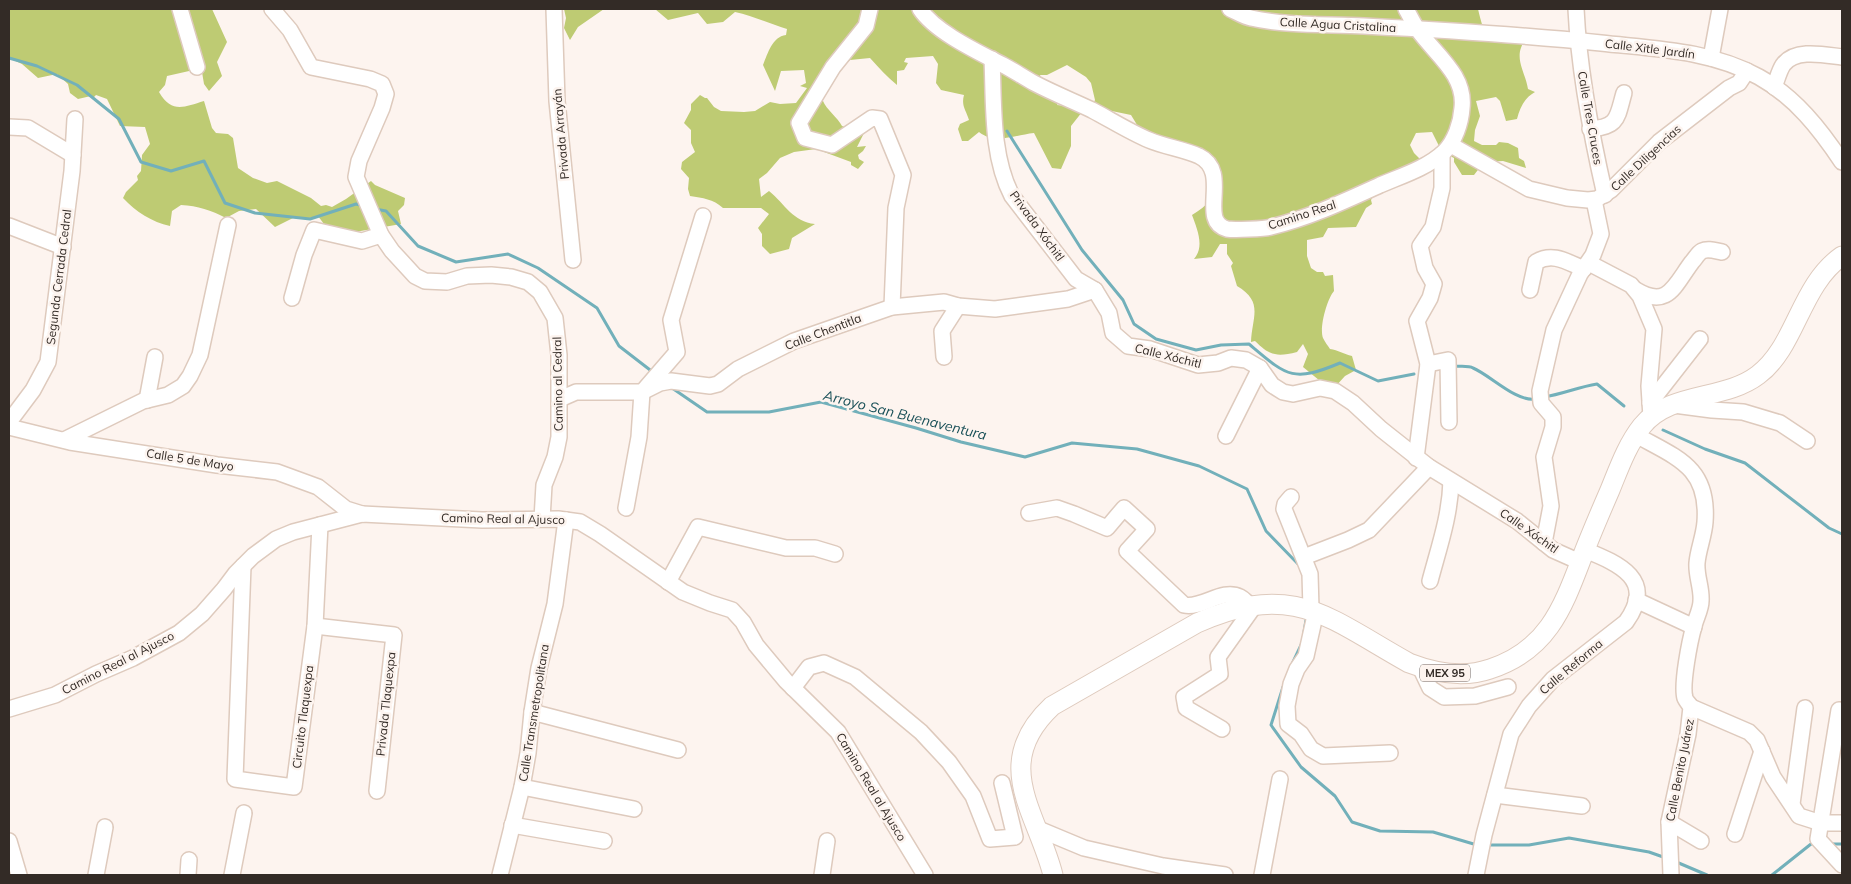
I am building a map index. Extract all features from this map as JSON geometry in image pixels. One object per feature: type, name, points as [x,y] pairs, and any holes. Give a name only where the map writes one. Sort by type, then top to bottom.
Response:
[{"type":"main road","name":"MEX 95","points":[[1053,875],[1030,814],[1023,788],[1022,761],[1024,749],[1034,726],[1042,715],[1064,698],[1197,623],[1215,615],[1252,605],[1283,604],[1314,610],[1332,617],[1388,651],[1420,667],[1441,672],[1471,673],[1495,667],[1516,657],[1537,641],[1558,615],[1624,456],[1650,410],[1736,388],[1748,383],[1766,369],[1780,349],[1820,278],[1842,256]]},
{"type":"street","points":[[180,9],[197,67]]},
{"type":"street","name":"Camino al Cedral","points":[[272,9],[290,30],[312,66],[370,79],[382,84],[386,94],[382,108],[356,167],[356,177],[381,235],[392,251],[415,276],[424,281],[447,282],[467,276],[511,277],[528,282],[540,292],[555,318],[559,355],[559,437],[556,457],[544,486],[542,519]]},
{"type":"street","name":"Privada Arrayán","points":[[554,9],[557,101],[572,260]]},
{"type":"street","points":[[870,9],[866,26],[833,67],[800,123],[805,138],[832,145],[872,118],[880,119],[903,175],[896,208],[892,307]]},
{"type":"street","name":"Camino Real","points":[[920,9],[942,29],[974,50],[1035,83],[1147,139],[1167,147],[1188,151],[1202,158],[1211,167],[1215,178],[1214,215],[1219,224],[1227,228],[1270,228],[1320,212],[1415,170],[1446,149]]},
{"type":"street","name":"Calle Agua Cristalina","points":[[1230,9],[1250,18],[1278,22],[1417,29]]},
{"type":"street","points":[[1406,9],[1417,29],[1453,72],[1460,85],[1463,106],[1458,130],[1446,149],[1442,188],[1433,227],[1420,246],[1425,268],[1434,284],[1430,298],[1417,321],[1428,364],[1416,458]]},
{"type":"street","name":"Calle Tres Cruces","points":[[1544,543],[1551,506],[1544,457],[1553,427],[1551,414],[1541,400],[1554,330],[1601,234],[1600,197],[1577,41],[1576,9]]},
{"type":"street","points":[[1711,58],[1720,9]]},
{"type":"street","name":"Calle Xitle Jardín","points":[[1417,29],[1680,51],[1711,58],[1747,71],[1774,86],[1794,102],[1822,131],[1842,162]]},
{"type":"street","points":[[1774,86],[1783,66],[1790,57],[1804,54],[1842,57]]},
{"type":"street","name":"Privada Xóchitl","points":[[992,60],[998,158],[1006,184],[1012,196],[1076,279],[1095,290]]},
{"type":"street","name":"Calle Diligencias","points":[[1600,197],[1659,142],[1738,83],[1747,71]]},
{"type":"street","points":[[1590,129],[1604,128],[1616,120],[1624,93]]},
{"type":"street","name":"Segunda Cerrada Cedral","points":[[9,422],[42,377],[48,362],[63,247],[75,119]]},
{"type":"street","points":[[9,127],[28,128],[73,155]]},
{"type":"street","points":[[1446,149],[1529,189],[1567,198],[1600,197]]},
{"type":"street","points":[[560,400],[576,392],[642,392],[662,378],[677,352],[671,320],[703,216]]},
{"type":"street","points":[[64,440],[148,400],[168,395],[183,386],[200,355],[228,225]]},
{"type":"street","points":[[9,226],[63,247]]},
{"type":"street","points":[[292,298],[304,255],[314,230],[362,241],[381,235]]},
{"type":"street","points":[[1530,290],[1536,262],[1545,256],[1586,266],[1625,281],[1636,290],[1652,298],[1663,297],[1671,290],[1699,253],[1708,250],[1722,252]]},
{"type":"street","name":"Calle Chentitla","points":[[662,378],[710,386],[718,384],[738,369],[794,341],[892,307],[944,302],[958,306],[995,310],[1068,298],[1095,290]]},
{"type":"street","name":"Calle Xóchitl","points":[[1095,290],[1109,313],[1113,333],[1128,346],[1150,349],[1198,365],[1218,363],[1231,358],[1246,360],[1260,368],[1272,385],[1283,392],[1293,394],[1320,388],[1335,391],[1353,402],[1381,429],[1416,458],[1517,521],[1553,550],[1582,556]]},
{"type":"street","points":[[1636,290],[1654,330],[1649,386],[1650,410]]},
{"type":"street","points":[[944,357],[942,331],[958,306]]},
{"type":"street","points":[[1650,410],[1700,339]]},
{"type":"street","points":[[148,400],[155,357]]},
{"type":"street","points":[[1428,364],[1448,360],[1449,422]]},
{"type":"street","points":[[1226,436],[1260,368]]},
{"type":"street","points":[[626,508],[639,437],[642,392]]},
{"type":"street","points":[[1672,405],[1743,412],[1780,423],[1807,441]]},
{"type":"street","name":"Calle 5 de Mayo","points":[[9,427],[64,440],[218,465],[277,472],[318,487],[346,509],[362,514]]},
{"type":"street","name":"Calle Benito Juárez","points":[[1636,435],[1688,466],[1700,481],[1705,501],[1705,523],[1697,563],[1702,603],[1694,627],[1685,675],[1685,698],[1691,707],[1688,734],[1669,822],[1668,839],[1671,872]]},
{"type":"street","points":[[1304,557],[1369,530],[1429,467]]},
{"type":"street","points":[[1430,581],[1446,527],[1452,481]]},
{"type":"street","points":[[1291,497],[1285,504],[1284,509],[1304,557],[1311,580],[1314,610],[1306,656],[1297,669],[1291,684],[1287,706],[1288,724],[1301,734],[1311,749],[1322,756],[1390,753]]},
{"type":"street","points":[[1029,513],[1057,508],[1107,528],[1124,508],[1147,529],[1127,550],[1184,605],[1190,606],[1230,595],[1239,597],[1252,605],[1218,658],[1220,674],[1184,697],[1186,708],[1222,729]]},
{"type":"street","name":"Camino Real al Ajusco","points":[[9,709],[55,694],[133,658],[179,633],[202,614],[253,556],[276,539],[293,532],[362,514],[482,520],[542,519],[580,522],[684,592],[732,610],[743,622],[756,645],[793,688],[838,732],[926,875]]},
{"type":"street","name":"Calle Transmetropolitana","points":[[500,875],[522,788],[539,668],[554,604],[566,520]]},
{"type":"street","name":"Circuito Tlaquexpa","points":[[243,566],[235,779],[294,787],[315,626],[320,525]]},
{"type":"street","points":[[668,582],[698,527],[786,548],[815,548],[834,554]]},
{"type":"street","points":[[1582,556],[1620,565],[1630,574],[1636,584],[1636,600],[1694,627]]},
{"type":"street","name":"Calle Reforma","points":[[1476,875],[1511,734],[1529,706],[1554,679],[1626,622],[1633,613],[1636,600]]},
{"type":"street","name":"Privada Tlaquexpa","points":[[315,626],[394,635],[377,791]]},
{"type":"street","points":[[793,688],[809,667],[824,663],[855,677],[921,732],[949,762],[973,796],[990,839],[1014,837],[1002,783]]},
{"type":"street","points":[[1420,667],[1430,688],[1444,697],[1475,696],[1508,687]]},
{"type":"street","points":[[1691,707],[1741,727],[1757,740],[1773,778],[1799,816],[1821,823],[1842,823]]},
{"type":"street","points":[[1792,804],[1805,708]]},
{"type":"street","points":[[1837,860],[1818,839],[1839,710]]},
{"type":"street","points":[[532,712],[678,750]]},
{"type":"street","points":[[1735,834],[1762,751]]},
{"type":"street","points":[[1262,875],[1280,779]]},
{"type":"street","points":[[522,788],[634,809]]},
{"type":"street","points":[[1495,795],[1582,806]]},
{"type":"street","points":[[232,875],[244,813]]},
{"type":"street","points":[[1669,822],[1701,841]]},
{"type":"street","points":[[512,826],[604,841]]},
{"type":"street","points":[[96,875],[104,827]]},
{"type":"street","points":[[1036,828],[1084,848],[1163,866],[1225,875]]},
{"type":"street","points":[[9,841],[19,875]]},
{"type":"street","points":[[822,875],[827,841]]},
{"type":"green space","points":[[9,9],[212,9],[227,42],[217,62],[222,76],[209,91],[204,84],[202,72],[198,69],[167,76],[165,85],[159,92],[164,99],[169,104],[179,107],[204,101],[212,128],[216,133],[228,134],[233,138],[238,168],[253,178],[267,183],[277,181],[311,198],[321,206],[332,207],[371,181],[375,185],[405,198],[404,205],[398,211],[401,224],[355,232],[327,228],[318,216],[305,219],[303,217],[293,218],[275,227],[256,209],[239,211],[226,218],[204,209],[181,205],[172,211],[170,226],[151,219],[133,208],[123,198],[126,192],[138,180],[137,176],[141,171],[142,155],[150,144],[145,127],[120,126],[107,99],[96,95],[93,98],[91,96],[78,99],[70,93],[68,84],[57,74],[38,78],[22,64],[9,58]]},
{"type":"green space","points":[[564,9],[604,9],[578,27],[570,40],[564,28],[566,18]]},
{"type":"green space","points":[[655,9],[1478,9],[1484,30],[1492,40],[1526,39],[1520,52],[1521,64],[1528,89],[1535,92],[1523,104],[1517,119],[1506,121],[1500,101],[1496,97],[1476,101],[1480,116],[1475,130],[1474,141],[1482,145],[1496,145],[1499,142],[1508,143],[1518,148],[1519,158],[1524,161],[1526,168],[1503,161],[1484,162],[1474,175],[1462,175],[1454,162],[1454,158],[1442,152],[1432,132],[1416,133],[1410,145],[1414,153],[1427,166],[1395,188],[1377,190],[1371,200],[1372,204],[1366,208],[1356,227],[1328,228],[1323,237],[1307,240],[1307,256],[1311,268],[1317,272],[1323,272],[1325,276],[1333,275],[1334,291],[1324,314],[1323,338],[1330,349],[1352,356],[1356,370],[1345,376],[1335,387],[1325,385],[1303,367],[1308,354],[1303,344],[1297,352],[1279,355],[1265,350],[1255,341],[1251,342],[1255,311],[1254,304],[1251,298],[1237,286],[1231,266],[1233,263],[1227,254],[1227,244],[1220,244],[1212,257],[1194,259],[1200,243],[1192,215],[1211,200],[1221,178],[1212,170],[1142,133],[1131,115],[1107,110],[1093,104],[1095,100],[1091,83],[1086,77],[1067,65],[1047,75],[1040,75],[1043,83],[1060,100],[1057,105],[1086,107],[1071,126],[1071,146],[1061,169],[1052,168],[1034,133],[998,139],[985,136],[979,132],[968,141],[962,141],[958,129],[960,124],[969,120],[963,105],[964,95],[941,90],[936,83],[938,64],[933,56],[906,58],[904,62],[908,63],[904,70],[897,71],[897,85],[870,58],[850,60],[824,90],[823,101],[842,126],[850,129],[862,125],[864,133],[857,147],[866,146],[858,155],[859,159],[864,162],[858,169],[851,165],[851,162],[816,149],[794,152],[780,158],[759,179],[761,197],[769,191],[795,216],[807,223],[815,224],[792,238],[789,249],[770,254],[762,246],[762,234],[758,228],[769,214],[761,208],[723,208],[704,198],[690,196],[688,189],[689,178],[681,169],[682,162],[695,152],[691,143],[691,130],[684,123],[691,110],[691,104],[700,95],[707,98],[714,107],[721,111],[755,111],[770,102],[780,104],[796,103],[807,88],[800,86],[806,83],[804,70],[781,71],[775,91],[763,65],[771,46],[781,36],[786,35],[787,29],[735,12],[723,22],[707,24],[698,13],[668,20]]},
{"type":"waterway","name":"Arroyo San Buenaventura","points":[[9,58],[37,66],[77,85],[119,119],[141,162],[171,171],[204,161],[225,203],[255,213],[310,219],[356,204],[364,206]]},
{"type":"waterway","points":[[1007,131],[1082,250],[1123,300],[1134,324],[1156,339],[1196,350],[1221,345],[1249,344],[1272,363],[1291,373],[1311,373],[1340,363],[1378,381],[1414,374]]},
{"type":"waterway","name":"Arroyo San Buenaventura","points":[[375,209],[386,211],[418,246],[456,262],[508,254],[538,268],[597,308],[619,346],[654,373]]},
{"type":"waterway","points":[[1453,366],[1471,367],[1512,392],[1528,399],[1535,399]]},
{"type":"waterway","points":[[1544,397],[1597,384],[1624,406]]},
{"type":"waterway","name":"Arroyo San Buenaventura","points":[[672,388],[707,412],[769,412],[821,402],[961,442],[1025,457],[1072,443],[1137,449],[1199,466],[1247,489],[1266,531],[1299,565]]},
{"type":"waterway","points":[[1663,430],[1705,449],[1745,463],[1829,528],[1842,534]]},
{"type":"waterway","name":"Arroyo San Buenaventura","points":[[1304,632],[1306,620]]},
{"type":"waterway","name":"Arroyo San Buenaventura","points":[[1293,662],[1302,643]]},
{"type":"waterway","name":"Arroyo San Buenaventura","points":[[1283,687],[1271,725],[1301,767],[1335,796],[1352,822],[1380,831],[1433,832],[1477,845]]},
{"type":"waterway","name":"Arroyo San Buenaventura","points":[[1486,845],[1529,845],[1569,838],[1649,852],[1666,858]]},
{"type":"waterway","name":"Arroyo San Buenaventura","points":[[1772,875],[1811,844],[1816,844]]},
{"type":"waterway","name":"Arroyo San Buenaventura","points":[[1829,844],[1842,844]]},
{"type":"waterway","name":"Arroyo San Buenaventura","points":[[1674,861],[1707,875]]}]
